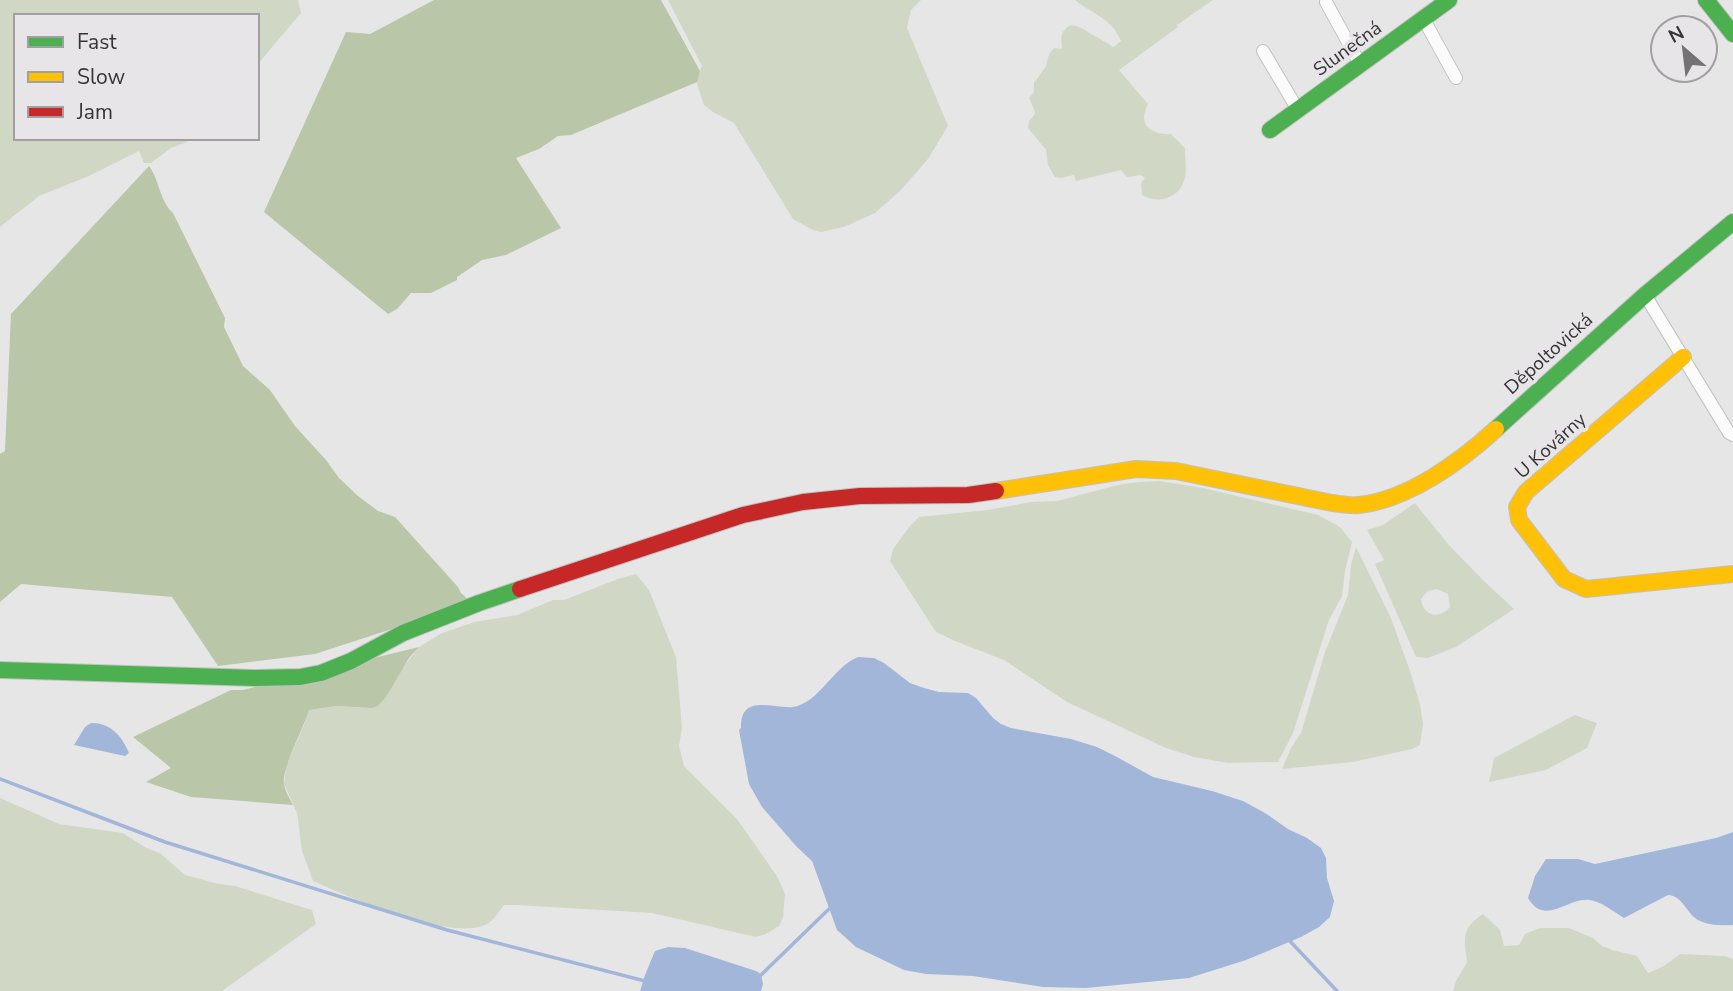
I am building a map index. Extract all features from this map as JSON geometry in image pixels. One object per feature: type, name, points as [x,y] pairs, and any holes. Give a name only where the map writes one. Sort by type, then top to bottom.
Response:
[{"type":"street","name":"Slunečná","points":[[1270,130],[1448,0]]},
{"type":"street","points":[[1706,0],[1733,34]]},
{"type":"street","points":[[1326,2],[1360,64]]},
{"type":"street","points":[[1423,18],[1456,78]]},
{"type":"street","points":[[1263,51],[1298,110]]},
{"type":"street","name":"Děpoltovická","points":[[0,670],[255,678],[300,677],[321,673],[351,661],[403,633],[479,603],[743,516],[814,501],[860,496],[968,495],[1136,469],[1176,471],[1332,503],[1358,505],[1382,500],[1433,477],[1487,437],[1645,295],[1733,222]]},
{"type":"street","points":[[1645,295],[1729,433],[1733,435]]},
{"type":"street","name":"U Kovárny","points":[[1683,357],[1526,492],[1517,507],[1520,520],[1564,579],[1586,589],[1733,574]]},
{"type":"green space","points":[[0,0],[298,0],[301,13],[259,63],[259,14],[14,14],[14,140],[190,140],[171,148],[151,163],[144,163],[139,151],[89,176],[39,196],[0,227]]},
{"type":"green space","points":[[434,0],[661,0],[700,71],[697,82],[571,135],[558,136],[539,149],[516,158],[561,228],[506,255],[482,260],[457,277],[457,280],[431,293],[411,293],[397,309],[388,314],[264,212],[346,32],[370,34]]},
{"type":"green space","points":[[668,0],[921,0],[911,10],[907,28],[948,126],[928,159],[900,191],[875,213],[844,227],[821,232],[813,230],[793,219],[734,123],[704,105],[696,81],[702,66]]},
{"type":"green space","points":[[1075,0],[1213,0],[1119,70],[1148,104],[1144,118],[1148,127],[1157,133],[1171,134],[1185,148],[1185,178],[1179,190],[1168,198],[1155,199],[1142,195],[1141,183],[1145,178],[1141,175],[1127,177],[1121,170],[1076,181],[1074,175],[1055,177],[1048,165],[1046,150],[1028,128],[1029,121],[1035,114],[1029,98],[1034,92],[1034,83],[1046,66],[1049,54],[1054,48],[1062,49],[1062,36],[1066,28],[1078,26],[1113,47],[1121,41],[1107,21]]},
{"type":"green space","points":[[149,166],[225,318],[224,327],[243,366],[270,390],[295,426],[339,478],[378,511],[395,517],[472,603],[315,654],[218,666],[172,597],[21,584],[0,602],[0,454],[5,451],[11,314]]},
{"type":"green space","points":[[1159,481],[1203,488],[1318,515],[1340,527],[1352,542],[1342,596],[1329,620],[1293,733],[1278,762],[1228,763],[1194,757],[1166,748],[1067,702],[1004,660],[936,632],[890,561],[893,549],[919,517],[1057,501],[1118,485]]},
{"type":"green space","points":[[1415,503],[1448,544],[1514,609],[1456,647],[1428,658],[1416,657],[1375,564],[1384,560],[1367,530],[1383,525]],"holes":[[[1437,589],[1448,594],[1450,607],[1441,614],[1432,614],[1422,605],[1421,599],[1428,591]]]},
{"type":"green space","points":[[1356,547],[1391,618],[1410,671],[1423,724],[1420,745],[1353,762],[1282,769],[1301,733],[1325,652],[1348,595]]},
{"type":"green space","points":[[636,574],[649,590],[676,657],[682,728],[679,746],[684,766],[737,819],[777,876],[785,894],[783,918],[779,926],[756,937],[652,913],[504,905],[490,922],[475,928],[454,928],[402,916],[313,881],[302,851],[297,813],[284,784],[286,766],[309,710],[336,706],[372,708],[419,647],[440,634],[474,622],[517,615],[553,600],[564,600]]},
{"type":"green space","points":[[419,647],[378,706],[336,706],[309,710],[284,777],[285,789],[293,805],[191,797],[146,782],[171,768],[133,737],[231,690],[243,690]]},
{"type":"green space","points":[[1575,715],[1597,723],[1587,748],[1546,770],[1489,782],[1494,758]]},
{"type":"green space","points":[[0,798],[59,824],[123,833],[146,848],[160,853],[185,875],[235,886],[312,910],[316,924],[222,991],[0,991]]},
{"type":"green space","points":[[1483,914],[1500,930],[1504,946],[1519,945],[1525,934],[1540,928],[1569,928],[1593,938],[1602,946],[1637,956],[1648,973],[1664,966],[1680,954],[1725,956],[1733,959],[1733,991],[1453,991],[1467,962],[1467,929]]},
{"type":"water","points":[[858,657],[874,658],[910,683],[924,688],[939,692],[968,693],[976,698],[993,718],[1011,728],[1071,739],[1097,747],[1153,777],[1212,791],[1243,801],[1265,813],[1321,848],[1326,858],[1327,878],[1334,901],[1330,917],[1301,937],[1246,960],[1189,978],[1086,988],[1043,987],[973,976],[926,974],[904,970],[856,947],[837,930],[812,861],[762,807],[749,784],[739,730],[746,710],[759,705],[793,707],[802,704],[811,699],[841,668]]},
{"type":"water","points":[[91,723],[110,728],[123,741],[129,753],[125,756],[74,745],[85,727]]},
{"type":"water","points":[[1733,832],[1733,925],[1715,925],[1698,920],[1677,898],[1668,895],[1624,918],[1594,901],[1581,900],[1549,911],[1535,906],[1528,898],[1535,876],[1546,859],[1578,859],[1595,864]]},
{"type":"water","points":[[668,947],[685,948],[756,971],[761,974],[761,991],[640,991],[655,951]]},
{"type":"waterway","points":[[0,779],[165,842],[447,930],[645,981]]},
{"type":"waterway","points":[[756,976],[761,975],[830,908]]},
{"type":"waterway","points":[[1288,939],[1337,991]]},
{"type":"traffic: fast","points":[[1270,130],[1449,0]]},
{"type":"traffic: fast","points":[[1706,0],[1733,34]]},
{"type":"traffic: fast","points":[[1496,429],[1645,295],[1733,222]]},
{"type":"traffic: fast","points":[[0,670],[300,677],[321,673],[351,661],[403,633],[520,589]]},
{"type":"traffic: slow","points":[[1683,357],[1526,492],[1517,507],[1519,520],[1564,579],[1586,589],[1733,574]]},
{"type":"traffic: slow","points":[[996,491],[1136,469],[1176,471],[1332,503],[1359,505],[1378,502],[1415,487],[1467,454],[1496,429]]},
{"type":"traffic: jam","points":[[520,589],[743,515],[803,502],[860,496],[968,495],[996,491]]}]
